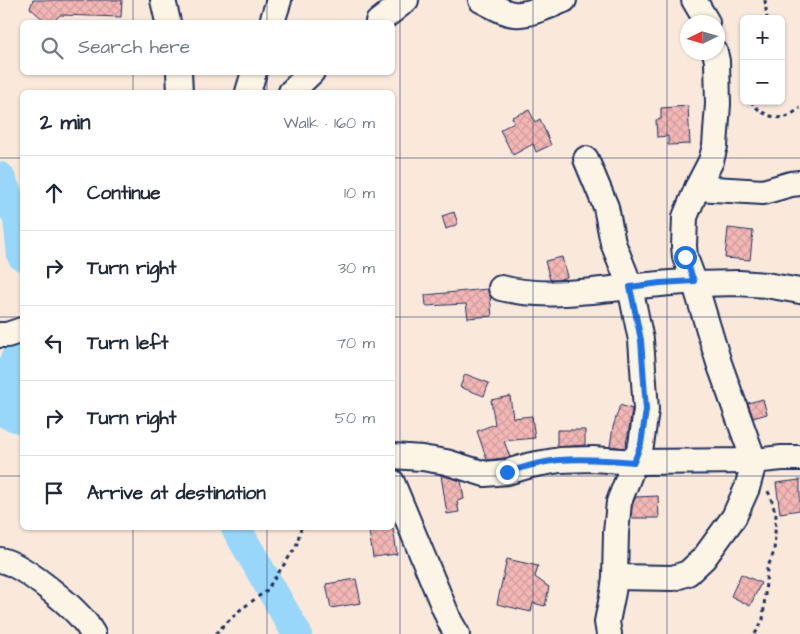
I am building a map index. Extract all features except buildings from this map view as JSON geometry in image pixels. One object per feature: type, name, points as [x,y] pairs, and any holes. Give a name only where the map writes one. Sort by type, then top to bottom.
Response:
[{"type":"street","points":[[163,0],[168,20]]},
{"type":"street","points":[[273,20],[279,0]]},
{"type":"street","points":[[381,20],[406,0]]},
{"type":"street","points":[[481,0],[514,14],[540,9],[564,0]]},
{"type":"street","points":[[694,0],[703,15]]},
{"type":"street","points":[[615,577],[673,578],[688,573],[704,558],[734,517],[747,488],[753,466],[695,282],[685,257],[684,246],[685,217],[711,161],[715,146],[718,104],[717,60]]},
{"type":"street","points":[[179,75],[180,90]]},
{"type":"street","points":[[249,90],[253,75]]},
{"type":"street","points":[[293,90],[309,75]]},
{"type":"street","points":[[586,159],[606,207],[613,243],[630,287],[641,340],[646,410],[641,444],[620,502],[616,533],[613,592],[602,630]]},
{"type":"street","points":[[697,188],[763,192],[800,183]]},
{"type":"street","points":[[501,288],[517,292],[542,294],[583,292],[660,283],[695,282],[766,286],[800,291]]},
{"type":"street","points":[[0,335],[20,331]]},
{"type":"street","points":[[395,456],[446,462],[485,474],[507,472],[531,465],[560,460],[594,459],[753,466],[782,458],[800,458]]},
{"type":"street","points":[[395,489],[450,622],[457,634]]},
{"type":"street","points":[[0,560],[6,561],[29,574],[70,607],[84,621],[93,634]]},
{"type":"path","points":[[765,0],[767,15]]},
{"type":"path","points":[[754,105],[770,116],[779,117],[788,116],[800,108]]},
{"type":"path","points":[[753,466],[770,495],[776,515],[774,552],[767,569],[763,620],[755,634]]},
{"type":"path","points":[[216,634],[240,610],[266,591],[296,546],[300,530]]},
{"type":"waterway","points":[[0,177],[18,219],[20,238]]},
{"type":"waterway","points":[[20,348],[8,376],[7,414],[20,418]]},
{"type":"waterway","points":[[237,530],[297,634]]},
{"type":"route","points":[[507,472],[531,465],[560,460],[594,459],[634,462],[641,444],[646,410],[641,340],[630,287],[694,281],[685,257]]}]
